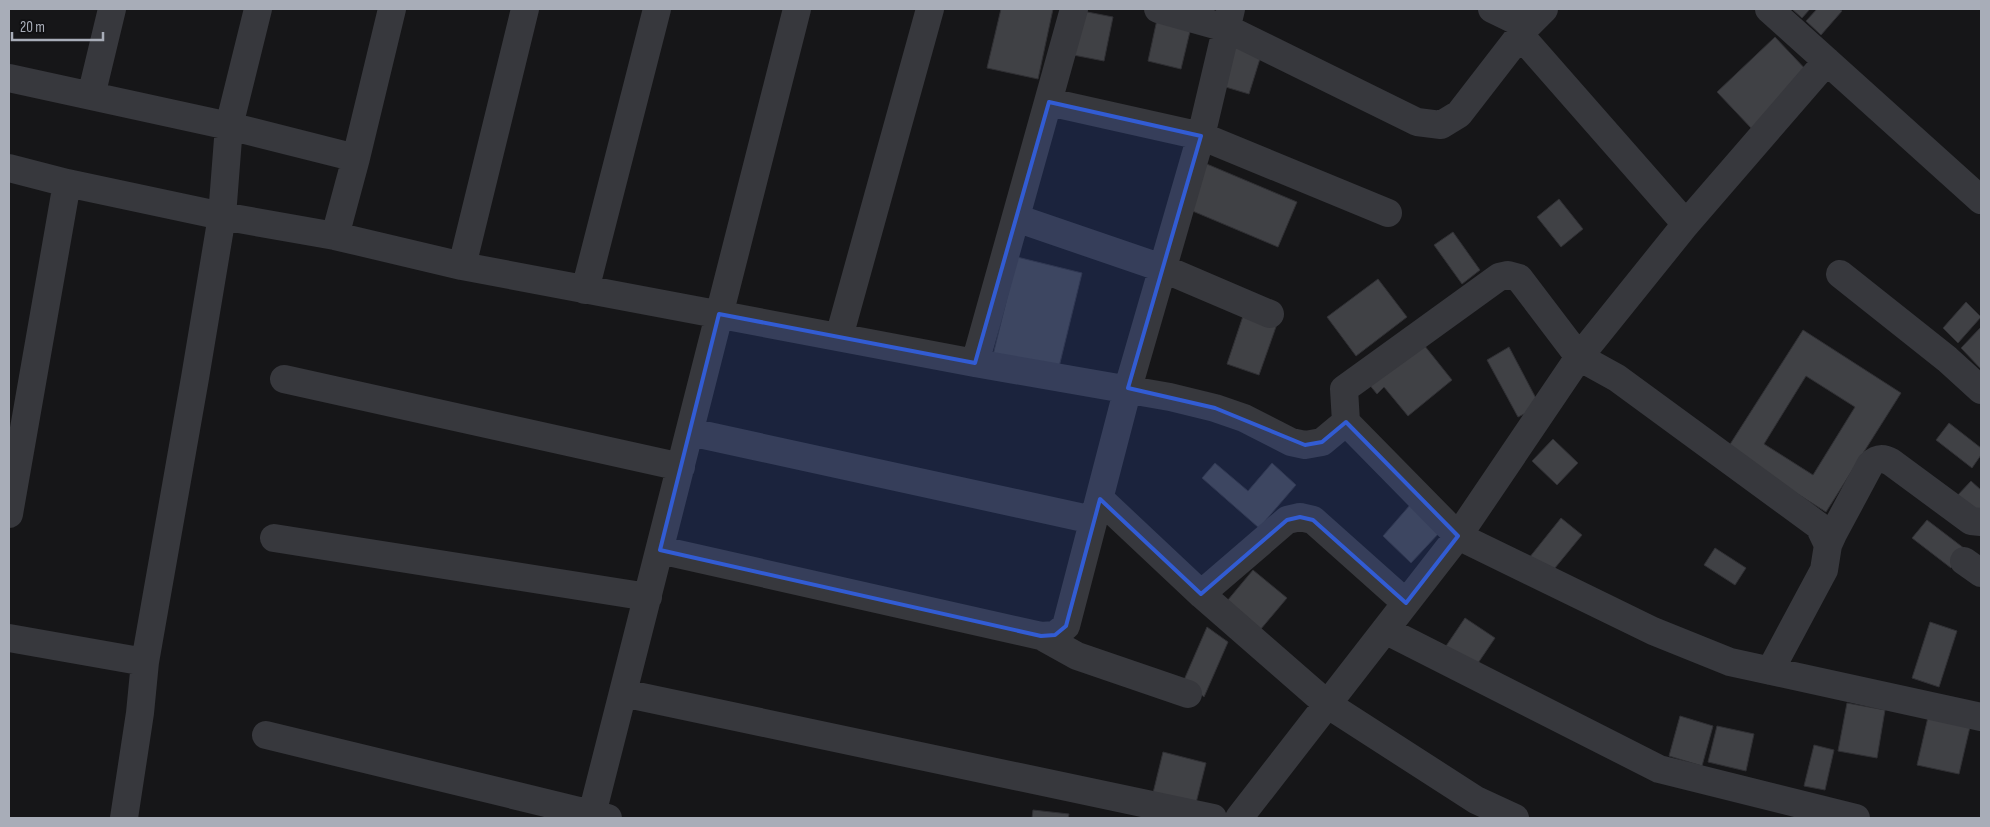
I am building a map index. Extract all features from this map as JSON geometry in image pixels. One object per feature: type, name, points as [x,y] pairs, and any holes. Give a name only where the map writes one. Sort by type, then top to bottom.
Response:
[{"type":"street","points":[[91,96],[112,9]]},
{"type":"street","points":[[124,818],[140,713],[145,662],[196,378],[222,216],[229,126],[258,9]]},
{"type":"street","points":[[335,236],[392,9]]},
{"type":"street","points":[[462,266],[525,9]]},
{"type":"street","points":[[585,290],[657,9]]},
{"type":"street","points":[[266,735],[597,817],[624,693],[797,9]]},
{"type":"street","points":[[839,337],[930,9]]},
{"type":"street","points":[[975,363],[1074,9]]},
{"type":"street","points":[[1158,9],[1229,18],[1417,122],[1441,125],[1459,114],[1530,24]]},
{"type":"street","points":[[1492,9],[1530,24],[1686,224]]},
{"type":"street","points":[[1769,9],[1981,200]]},
{"type":"street","points":[[1041,636],[1056,635],[1066,626],[1128,388],[1201,136],[1229,18]]},
{"type":"street","points":[[1238,818],[1458,536],[1579,357],[1686,224],[1827,61]]},
{"type":"street","points":[[9,78],[229,126],[356,158]]},
{"type":"street","points":[[1049,102],[1201,136],[1388,214]]},
{"type":"street","points":[[9,168],[67,183],[222,216],[335,236],[462,266],[975,363],[1128,388],[1215,408],[1244,418],[1291,442],[1305,445],[1322,442],[1346,422]]},
{"type":"street","points":[[9,514],[67,183]]},
{"type":"street","points":[[1016,218],[1162,268],[1270,314]]},
{"type":"street","points":[[1840,274],[1981,390]]},
{"type":"street","points":[[1828,545],[1819,526],[1617,378],[1579,357],[1520,278],[1508,275],[1499,277],[1344,389],[1346,422],[1458,536],[1653,631],[1730,662],[1981,718]]},
{"type":"street","points":[[284,378],[681,467]]},
{"type":"street","points":[[690,432],[1096,510],[1201,594],[1327,704],[1476,800],[1515,818]]},
{"type":"street","points":[[1770,671],[1824,570],[1828,545],[1870,465],[1878,459],[1891,462],[1972,521],[1981,522]]},
{"type":"street","points":[[1201,594],[1287,520],[1300,517],[1313,520],[1406,603]]},
{"type":"street","points":[[274,538],[648,597]]},
{"type":"street","points":[[660,550],[1041,636],[1077,656],[1188,694]]},
{"type":"street","points":[[1385,630],[1659,769],[1856,818]]},
{"type":"street","points":[[9,638],[145,662]]},
{"type":"street","points":[[624,693],[1213,818]]},
{"type":"highlighted area","points":[[1049,102],[1201,136],[1128,388],[1215,408],[1305,445],[1322,442],[1346,422],[1458,536],[1406,603],[1313,520],[1300,517],[1287,520],[1201,594],[1100,499],[1066,626],[1055,635],[1041,636],[660,550],[719,314],[975,363]]},
{"type":"building","points":[[1001,9],[1053,9],[1038,79],[987,68]]},
{"type":"building","points":[[1792,9],[1810,9],[1802,18]]},
{"type":"building","points":[[1817,9],[1839,9],[1842,11],[1821,35],[1806,21]]},
{"type":"building","points":[[1077,10],[1113,17],[1104,61],[1068,54]]},
{"type":"building","points":[[1158,15],[1192,23],[1181,69],[1148,61]]},
{"type":"building","points":[[1775,37],[1810,74],[1752,129],[1717,92]]},
{"type":"building","points":[[1232,40],[1263,49],[1249,94],[1219,85]]},
{"type":"building","points":[[1202,162],[1297,202],[1278,247],[1183,207]]},
{"type":"building","points":[[1559,199],[1583,229],[1561,247],[1537,217]]},
{"type":"building","points":[[1453,232],[1480,270],[1462,284],[1434,245]]},
{"type":"building","points":[[1017,257],[1082,273],[1058,371],[993,355]]},
{"type":"building","points":[[1378,279],[1407,317],[1356,356],[1327,317]]},
{"type":"building","points":[[1966,302],[1981,317],[1958,343],[1943,328]]},
{"type":"building","points":[[1244,313],[1277,324],[1259,375],[1227,364]]},
{"type":"building","points":[[1981,327],[1981,369],[1961,348]]},
{"type":"building","points":[[1803,330],[1901,393],[1826,512],[1727,449]],"holes":[[[1806,376],[1855,407],[1813,475],[1764,444]]]},
{"type":"building","points":[[1420,340],[1452,380],[1408,416],[1384,387],[1377,394],[1368,383]]},
{"type":"building","points":[[1509,347],[1540,406],[1518,417],[1487,360]]},
{"type":"building","points":[[1949,423],[1981,448],[1981,455],[1972,468],[1936,440]]},
{"type":"building","points":[[1553,439],[1578,463],[1557,485],[1532,461]]},
{"type":"building","points":[[1215,463],[1248,491],[1272,463],[1296,485],[1259,528],[1202,478]]},
{"type":"building","points":[[1971,481],[1981,490],[1981,517],[1956,497]]},
{"type":"building","points":[[1410,505],[1440,532],[1411,563],[1383,536]]},
{"type":"building","points":[[1561,518],[1582,535],[1550,574],[1529,558]]},
{"type":"building","points":[[1927,520],[1965,549],[1951,568],[1912,538]]},
{"type":"building","points":[[1715,548],[1746,568],[1735,585],[1704,565]]},
{"type":"building","points":[[1253,570],[1287,598],[1255,636],[1222,607]]},
{"type":"building","points":[[1465,618],[1495,638],[1474,669],[1444,649]]},
{"type":"building","points":[[1930,622],[1957,631],[1939,687],[1912,678]]},
{"type":"building","points":[[1207,627],[1228,642],[1204,697],[1184,680]]},
{"type":"building","points":[[1847,703],[1885,710],[1877,758],[1838,751]]},
{"type":"building","points":[[1680,716],[1713,726],[1702,766],[1669,756]]},
{"type":"building","points":[[1928,717],[1970,727],[1959,774],[1917,765]]},
{"type":"building","points":[[1717,726],[1754,734],[1746,771],[1708,762]]},
{"type":"building","points":[[1814,745],[1834,750],[1825,790],[1804,786]]},
{"type":"building","points":[[1163,752],[1206,763],[1195,807],[1152,797]]},
{"type":"building","points":[[1033,810],[1069,814],[1068,818],[1032,818]]}]
